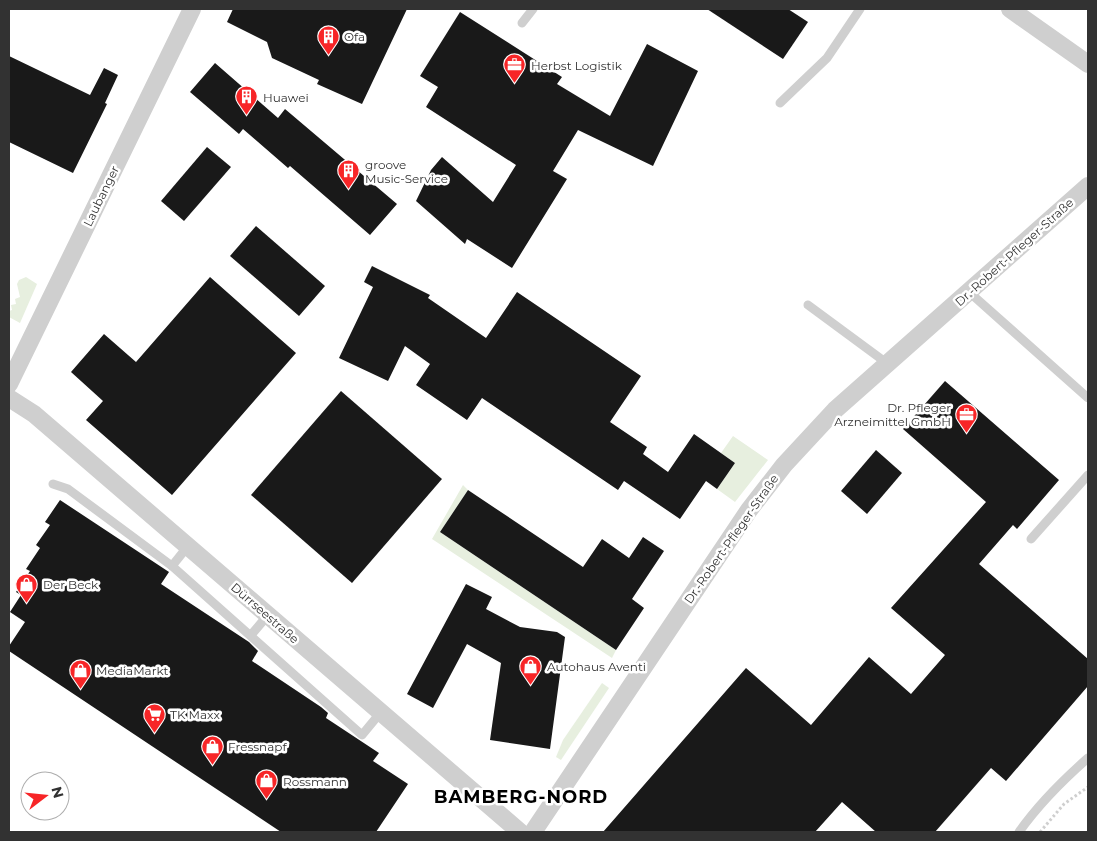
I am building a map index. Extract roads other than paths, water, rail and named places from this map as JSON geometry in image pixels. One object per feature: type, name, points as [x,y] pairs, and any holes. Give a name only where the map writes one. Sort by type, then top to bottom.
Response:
[{"type":"street","name":"Laubanger","points":[[9,384],[192,9]]},
{"type":"street","points":[[1010,9],[1088,64]]},
{"type":"street","name":"Dr.-Robert-Pfleger-Straße","points":[[533,832],[749,510],[784,465],[835,410],[1088,186]]},
{"type":"street","name":"Dürrseestraße","points":[[9,398],[34,414],[520,832]]},
{"type":"lane","points":[[522,23],[533,9]]},
{"type":"lane","points":[[780,103],[827,58],[860,9]]},
{"type":"lane","points":[[969,292],[1088,398]]},
{"type":"lane","points":[[808,304],[888,364]]},
{"type":"lane","points":[[1031,539],[1088,475]]},
{"type":"lane","points":[[53,484],[68,489],[172,566],[362,735],[381,712]]},
{"type":"lane","points":[[172,566],[188,546]]},
{"type":"lane","points":[[250,635],[268,615]]},
{"type":"lane","points":[[1020,832],[1030,817],[1074,770],[1088,758]]},
{"type":"place","name":"Ofa","points":[[328,55]]},
{"type":"place","name":"Herbst Logistik","points":[[515,84]]},
{"type":"place","name":"Huawei","points":[[247,116]]},
{"type":"place","name":"groove Music-Service","points":[[349,190]]},
{"type":"place","name":"Dr. Pfleger Arzneimittel GmbH","points":[[967,433]]},
{"type":"place","name":"Der Beck","points":[[27,603]]},
{"type":"place","name":"Autohaus Aventi","points":[[531,685]]},
{"type":"place","name":"MediaMarkt","points":[[80,689]]},
{"type":"place","name":"TK Maxx","points":[[154,733]]},
{"type":"place","name":"Fressnapf","points":[[212,765]]},
{"type":"place","name":"Rossmann","points":[[267,800]]},
{"type":"district","name":"BAMBERG-NORD","points":[[521,797]]}]
